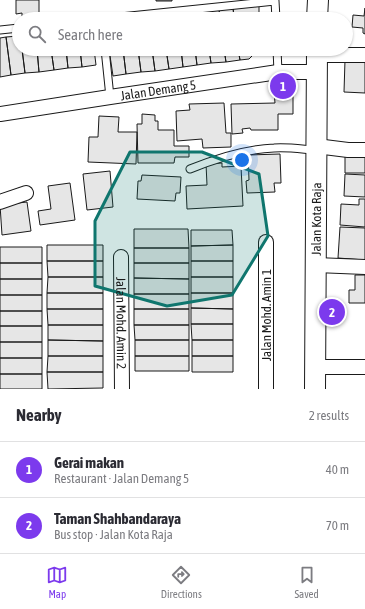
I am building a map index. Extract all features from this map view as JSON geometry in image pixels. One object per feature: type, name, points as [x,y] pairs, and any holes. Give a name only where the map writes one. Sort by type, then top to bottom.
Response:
[{"type":"main road","points":[[318,0],[318,12]]},
{"type":"main road","name":"Jalan Kota Raja","points":[[315,389],[317,59]]},
{"type":"street","name":"Jalan Demang 5","points":[[0,114],[278,72],[317,59],[365,56]]},
{"type":"street","points":[[317,148],[365,150]]},
{"type":"street","points":[[0,202],[26,193]]},
{"type":"street","name":"Jalan Mohd. Amin 1","points":[[266,242],[266,389]]},
{"type":"street","name":"Jalan Mohd. Amin 2","points":[[121,257],[122,389]]},
{"type":"street","points":[[316,265],[365,266]]},
{"type":"street","points":[[315,367],[365,367]]},
{"type":"lane","points":[[169,12],[275,1],[276,12]]},
{"type":"lane","points":[[0,30],[12,29]]},
{"type":"lane","points":[[106,56],[110,97]]},
{"type":"lane","points":[[277,56],[278,72]]},
{"type":"lane","points":[[190,169],[219,158],[243,152],[274,148],[317,148]]},
{"type":"highlighted area","points":[[130,152],[202,152],[259,174],[268,236],[232,295],[167,306],[95,286],[95,221]]},
{"type":"building","points":[[16,0],[39,0],[39,12],[16,12]]},
{"type":"building","points":[[172,0],[172,1],[156,1]]},
{"type":"building","points":[[259,3],[259,12],[233,12],[233,7]]},
{"type":"building","points":[[233,7],[233,12],[219,12],[219,9]]},
{"type":"building","points":[[365,8],[365,34],[363,33],[363,28],[353,27],[353,15],[364,16]]},
{"type":"building","points":[[219,9],[219,12],[204,12],[204,10]]},
{"type":"building","points":[[204,10],[204,12],[190,12]]},
{"type":"building","points":[[6,37],[12,37],[12,56],[23,56],[25,73],[11,75]]},
{"type":"building","points":[[6,37],[11,75],[0,77],[0,38]]},
{"type":"building","points":[[23,56],[38,56],[39,72],[25,73]]},
{"type":"building","points":[[38,56],[52,56],[54,70],[39,72]]},
{"type":"building","points":[[52,56],[67,56],[68,68],[54,70]]},
{"type":"building","points":[[67,56],[81,56],[82,67],[68,68]]},
{"type":"building","points":[[81,56],[95,56],[96,65],[82,67]]},
{"type":"building","points":[[110,56],[124,56],[126,74],[113,76]]},
{"type":"building","points":[[124,56],[139,56],[141,72],[126,74]]},
{"type":"building","points":[[139,56],[153,56],[155,71],[141,72]]},
{"type":"building","points":[[153,56],[167,56],[169,69],[155,71]]},
{"type":"building","points":[[167,56],[182,56],[183,67],[169,69]]},
{"type":"building","points":[[182,56],[196,56],[197,65],[183,67]]},
{"type":"building","points":[[196,56],[210,56],[211,63],[197,65]]},
{"type":"building","points":[[210,56],[225,56],[226,62],[211,63]]},
{"type":"building","points":[[225,56],[239,56],[240,60],[226,62]]},
{"type":"building","points":[[239,56],[252,56],[249,59],[240,60]]},
{"type":"building","points":[[345,60],[365,61],[365,93],[344,92]]},
{"type":"building","points":[[274,91],[293,91],[293,114],[278,114],[278,130],[251,130],[250,128],[242,129],[243,133],[232,134],[231,104],[275,103]]},
{"type":"building","points":[[224,103],[226,133],[231,133],[231,147],[203,148],[202,139],[177,141],[176,111],[190,110],[189,104]]},
{"type":"building","points":[[142,114],[155,115],[155,121],[158,121],[158,130],[174,130],[174,146],[189,146],[189,157],[175,157],[174,163],[138,163],[137,124],[142,124]]},
{"type":"building","points":[[99,116],[119,117],[118,132],[137,132],[136,164],[88,162],[89,137],[98,137]]},
{"type":"building","points":[[280,154],[281,183],[274,183],[275,192],[247,193],[246,181],[249,180],[248,155]]},
{"type":"building","points":[[345,154],[365,155],[365,173],[345,173]]},
{"type":"building","points":[[222,163],[222,167],[241,166],[243,206],[187,209],[186,186],[207,185],[206,164]]},
{"type":"building","points":[[110,171],[113,207],[87,210],[83,174]]},
{"type":"building","points":[[345,174],[365,175],[365,197],[344,196]]},
{"type":"building","points":[[142,175],[181,177],[180,193],[176,193],[175,201],[137,199],[138,181],[141,181]]},
{"type":"building","points":[[70,183],[75,220],[40,225],[38,211],[51,209],[48,186]]},
{"type":"building","points":[[359,199],[365,199],[365,227],[340,225],[341,204],[359,205]]},
{"type":"building","points":[[27,202],[31,231],[2,235],[0,205]]},
{"type":"building","points":[[340,227],[365,228],[365,260],[338,258]]},
{"type":"building","points":[[134,229],[188,229],[189,248],[134,248]]},
{"type":"building","points":[[191,230],[232,230],[233,245],[191,246]]},
{"type":"building","points":[[47,245],[103,245],[103,261],[47,261]]},
{"type":"building","points":[[233,245],[233,261],[191,261],[191,246]]},
{"type":"building","points":[[0,247],[42,247],[42,263],[0,263]]},
{"type":"building","points":[[134,248],[189,248],[189,263],[134,263]]},
{"type":"building","points":[[47,261],[103,261],[103,277],[48,277]]},
{"type":"building","points":[[191,261],[233,261],[233,277],[191,277]]},
{"type":"building","points":[[0,263],[42,263],[42,279],[0,279]]},
{"type":"building","points":[[134,263],[189,263],[189,279],[134,278]]},
{"type":"building","points":[[355,275],[365,275],[365,303],[349,303],[349,290],[355,290]]},
{"type":"building","points":[[48,277],[103,277],[103,293],[47,293]]},
{"type":"building","points":[[191,277],[233,277],[233,293],[191,293]]},
{"type":"building","points":[[134,278],[189,279],[189,294],[134,294]]},
{"type":"building","points":[[0,279],[42,279],[42,295],[0,295]]},
{"type":"building","points":[[47,293],[103,293],[103,309],[47,309]]},
{"type":"building","points":[[191,293],[233,293],[233,309],[191,308]]},
{"type":"building","points":[[134,294],[189,294],[189,309],[134,309]]},
{"type":"building","points":[[0,295],[42,295],[42,311],[0,311]]},
{"type":"building","points":[[191,308],[233,309],[233,324],[191,324]]},
{"type":"building","points":[[47,309],[103,309],[103,325],[48,325]]},
{"type":"building","points":[[134,309],[189,309],[189,325],[134,325]]},
{"type":"building","points":[[0,311],[42,311],[42,326],[0,326]]},
{"type":"building","points":[[191,324],[233,324],[233,340],[192,340]]},
{"type":"building","points":[[48,325],[103,325],[103,341],[48,340]]},
{"type":"building","points":[[134,325],[189,325],[189,340],[135,340]]},
{"type":"building","points":[[0,326],[42,326],[42,342],[0,342]]},
{"type":"building","points":[[48,340],[103,341],[103,356],[48,356]]},
{"type":"building","points":[[135,340],[189,340],[189,356],[135,356]]},
{"type":"building","points":[[192,340],[233,340],[233,356],[192,356]]},
{"type":"building","points":[[0,342],[42,342],[42,358],[0,358]]},
{"type":"building","points":[[48,356],[103,356],[103,372],[47,372]]},
{"type":"building","points":[[135,356],[189,356],[189,371],[135,371]]},
{"type":"building","points":[[192,356],[233,356],[233,372],[192,372]]},
{"type":"building","points":[[0,358],[42,358],[42,374],[0,374]]},
{"type":"building","points":[[47,372],[103,372],[103,388],[48,389]]},
{"type":"building","points":[[0,374],[42,374],[42,389],[0,389]]},
{"type":"place","name":"Gerai makan","points":[[283,86]]},
{"type":"place","name":"Taman Shahbandaraya","points":[[332,312]]}]
